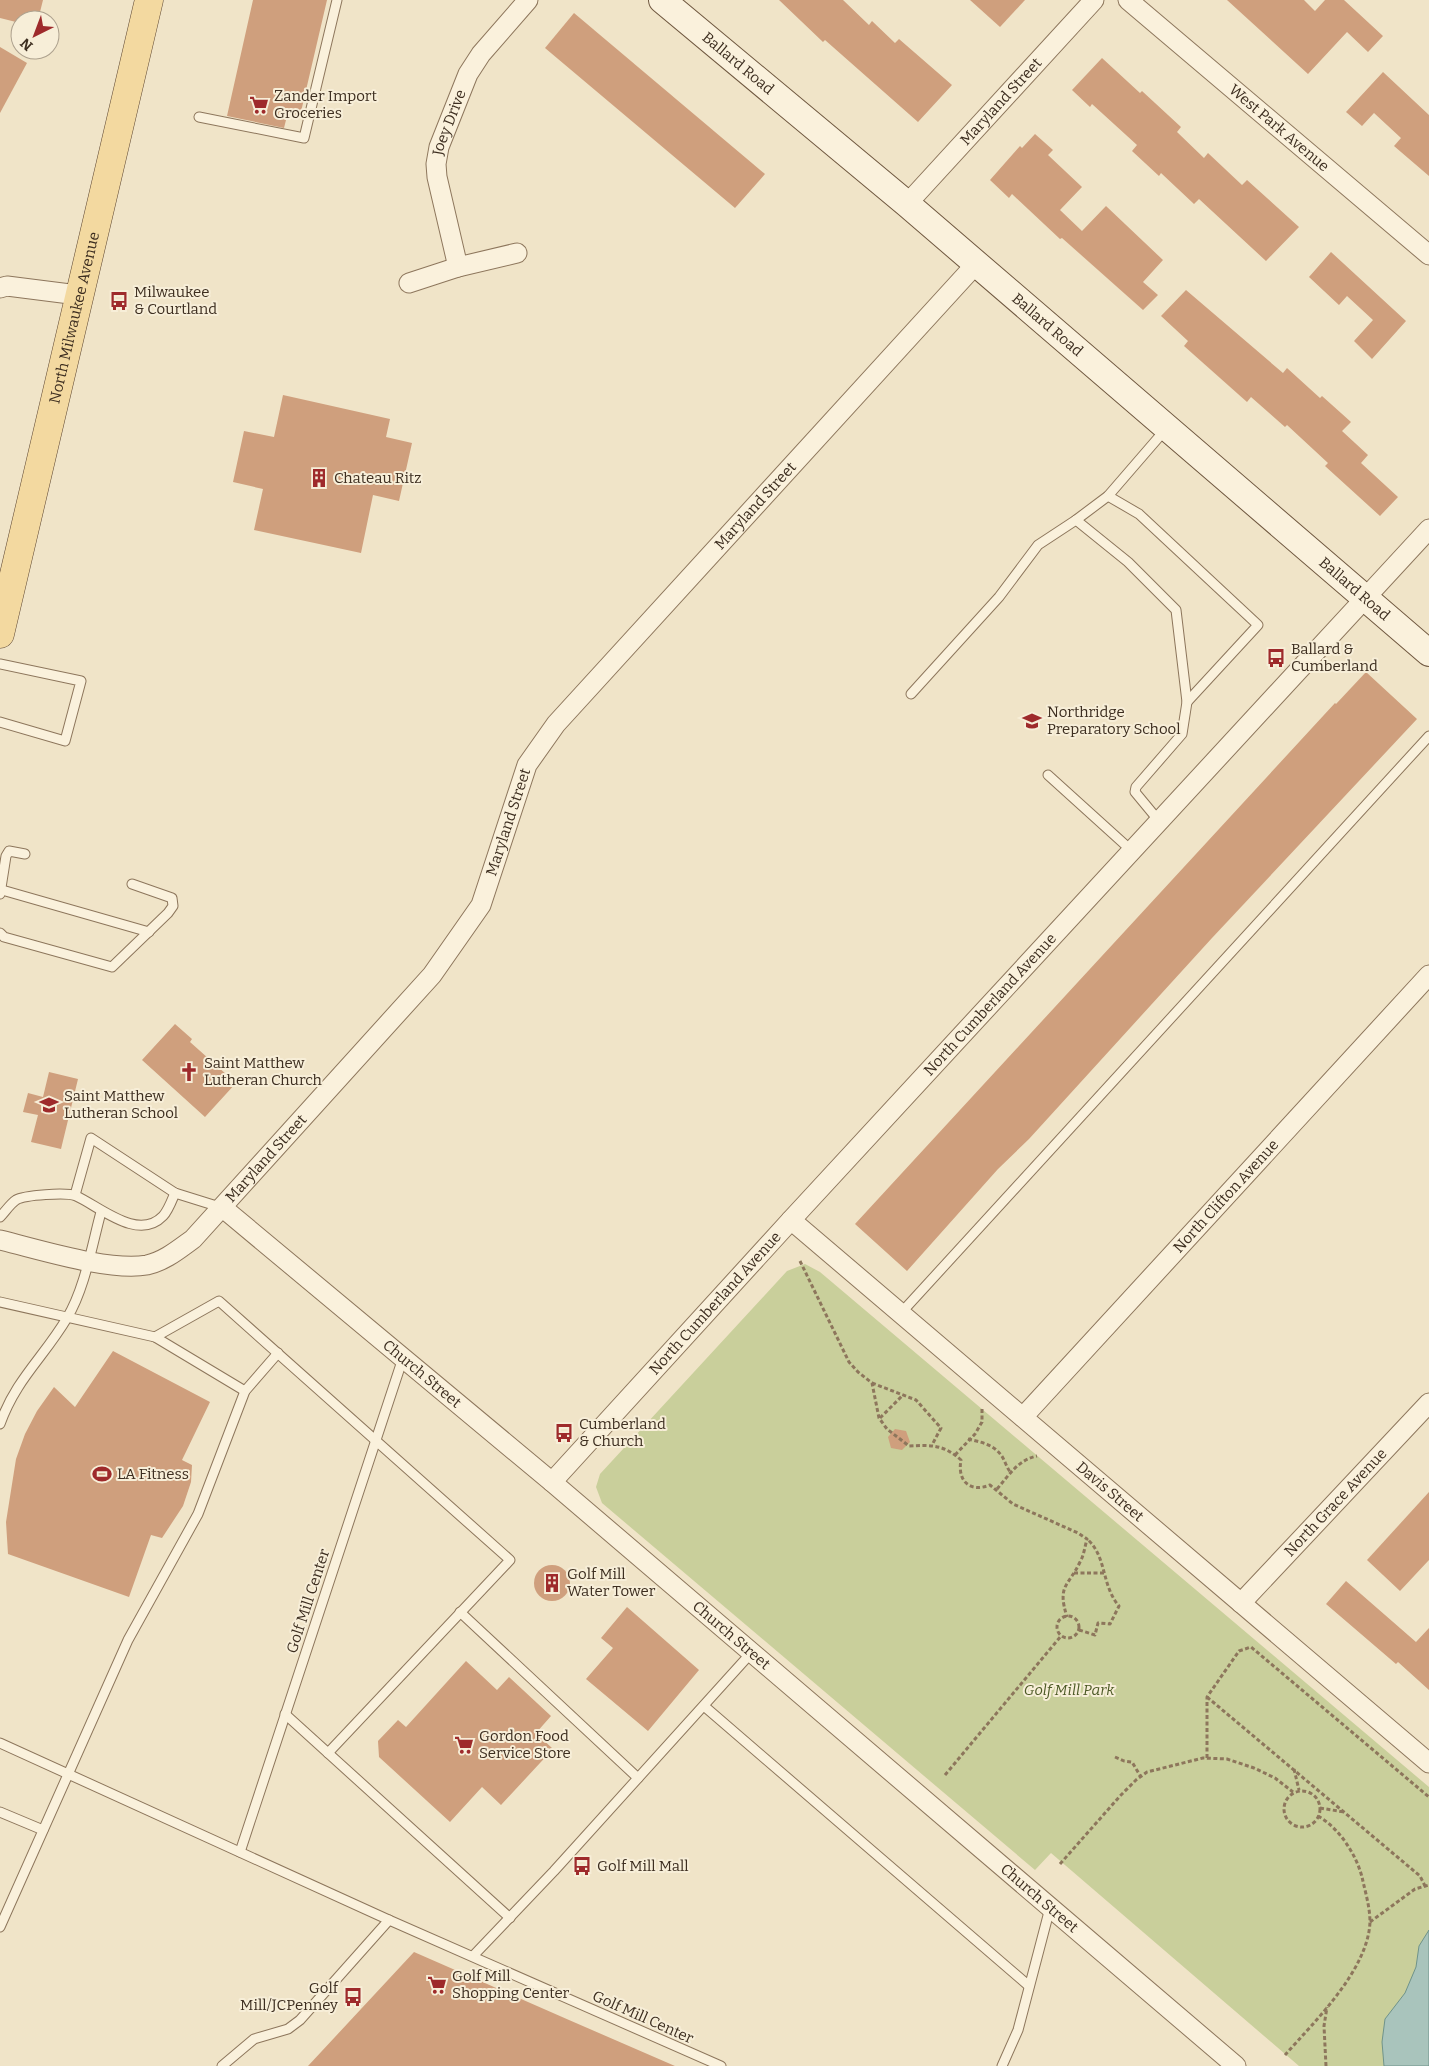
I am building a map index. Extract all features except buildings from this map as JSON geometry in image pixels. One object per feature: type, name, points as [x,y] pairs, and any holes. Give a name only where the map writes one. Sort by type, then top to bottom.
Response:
[{"type":"main road","name":"North Milwaukee Avenue","points":[[0,634],[148,0]]},
{"type":"street","name":"Joey Drive","points":[[458,267],[437,177],[436,164],[439,147],[468,74],[481,54],[528,0]]},
{"type":"street","name":"Ballard Road","points":[[662,0],[907,204],[1429,653]]},
{"type":"street","name":"Maryland Street","points":[[907,204],[1094,0]]},
{"type":"street","name":"West Park Avenue","points":[[1128,0],[1429,255]]},
{"type":"street","points":[[409,283],[458,267],[517,253]]},
{"type":"street","name":"Maryland Street","points":[[0,1240],[88,1261],[119,1266],[147,1265],[172,1255],[193,1239],[414,997],[481,906],[527,766],[556,724],[976,264]]},
{"type":"street","points":[[0,288],[6,286],[78,295]]},
{"type":"street","name":"North Cumberland Avenue","points":[[552,1482],[791,1220],[1429,529]]},
{"type":"street","name":"North Clifton Avenue","points":[[1023,1417],[1429,975]]},
{"type":"street","name":"Church Street","points":[[223,1208],[552,1482],[1236,2066]]},
{"type":"street","name":"Davis Street","points":[[791,1220],[1429,1763]]},
{"type":"street","name":"North Grace Avenue","points":[[1241,1603],[1429,1403]]},
{"type":"lane","points":[[199,117],[304,138],[337,0]]},
{"type":"lane","points":[[911,694],[999,597],[1038,545],[1108,496],[1166,428]]},
{"type":"lane","points":[[1108,496],[1140,514],[1258,625],[1187,702]]},
{"type":"lane","points":[[1076,520],[1128,562],[1176,610],[1187,702],[1182,734],[1135,790],[1135,794],[1159,821]]},
{"type":"lane","points":[[0,664],[81,681],[65,741],[0,722]]},
{"type":"lane","points":[[901,1313],[1429,736]]},
{"type":"lane","points":[[1048,775],[1132,850]]},
{"type":"lane","points":[[25,854],[9,851],[3,868],[1,892],[149,932]]},
{"type":"lane","points":[[0,933],[4,937],[112,967],[173,906],[172,898],[132,884]]},
{"type":"lane","points":[[75,1195],[91,1138],[176,1193],[223,1208]]},
{"type":"lane","points":[[0,1217],[16,1200],[50,1194],[75,1195],[101,1212],[122,1222],[147,1225],[163,1216],[176,1193]]},
{"type":"lane","points":[[0,1424],[13,1393],[68,1317],[75,1302],[88,1261],[101,1212]]},
{"type":"lane","points":[[155,1337],[219,1301],[510,1560],[328,1753]]},
{"type":"lane","points":[[0,1302],[155,1337],[245,1391]]},
{"type":"lane","points":[[0,1927],[128,1640],[198,1514],[245,1391],[278,1353]]},
{"type":"lane","name":"Golf Mill Center","points":[[240,1852],[403,1358]]},
{"type":"lane","points":[[460,1612],[638,1778]]},
{"type":"lane","points":[[473,1956],[510,1918],[752,1652]]},
{"type":"lane","points":[[704,1706],[1030,1986]]},
{"type":"lane","points":[[285,1714],[510,1918]]},
{"type":"lane","name":"Golf Mill Center","points":[[0,1743],[389,1920],[721,2066]]},
{"type":"lane","points":[[0,1812],[43,1830]]},
{"type":"lane","points":[[1002,2066],[1018,2030],[1050,1908]]},
{"type":"lane","points":[[222,2066],[254,2039],[288,2028],[300,2020],[389,1920]]},
{"type":"path","points":[[800,1261],[849,1362],[872,1383],[916,1400],[941,1428],[932,1445]]},
{"type":"path","points":[[872,1383],[879,1418],[887,1429],[909,1446],[932,1445],[955,1455],[961,1460],[958,1469],[962,1478],[968,1484],[976,1488],[990,1485],[1013,1504],[1078,1533],[1095,1546],[1111,1597],[1119,1606],[1110,1624],[1098,1622],[1095,1635],[1079,1630]]},
{"type":"path","points":[[879,1418],[903,1395]]},
{"type":"path","points":[[955,1455],[968,1439],[975,1434],[982,1422],[982,1409]]},
{"type":"path","points":[[968,1439],[994,1448],[1001,1455],[1011,1473]]},
{"type":"path","points":[[997,1489],[1027,1458],[1037,1456]]},
{"type":"path","points":[[1066,1616],[1062,1598],[1064,1587],[1081,1562],[1087,1539]]},
{"type":"path","points":[[1073,1573],[1104,1573]]},
{"type":"path","points":[[1066,1616],[1076,1620],[1079,1630]]},
{"type":"path","points":[[1061,1636],[1057,1626],[1060,1620],[1066,1616]]},
{"type":"path","points":[[1061,1636],[1072,1638],[1079,1630]]},
{"type":"path","points":[[944,1775],[1061,1636]]},
{"type":"path","points":[[1207,1758],[1207,1697],[1214,1683],[1239,1651],[1251,1647],[1429,1797]]},
{"type":"path","points":[[1207,1697],[1420,1876],[1427,1886],[1415,1889],[1370,1922]]},
{"type":"path","points":[[1115,1757],[1124,1762],[1132,1762],[1141,1777]]},
{"type":"path","points":[[1060,1864],[1120,1796],[1147,1772],[1207,1758],[1227,1759],[1276,1778],[1293,1792]]},
{"type":"path","points":[[1294,1769],[1299,1790]]},
{"type":"path","points":[[1299,1790],[1311,1792],[1316,1796],[1320,1808],[1318,1816],[1308,1826],[1296,1826],[1290,1823],[1286,1819],[1283,1807],[1285,1801],[1293,1792],[1299,1790]]},
{"type":"path","points":[[1320,1808],[1346,1813]]},
{"type":"path","points":[[1285,2055],[1345,1986],[1364,1947],[1370,1922],[1359,1867],[1349,1847],[1328,1822],[1318,1816]]},
{"type":"path","points":[[1326,2066],[1324,2026],[1327,2007]]},
{"type":"green space","name":"Golf Mill Park","points":[[805,1264],[820,1272],[1429,1787],[1429,2066],[1299,2066],[1051,1853],[1035,1870],[602,1503],[596,1487],[600,1474],[787,1271]]},
{"type":"water","points":[[1429,1930],[1429,2066],[1384,2066],[1382,2042],[1385,2019],[1405,1993],[1416,1967],[1419,1946]]},
{"type":"place","name":"Zander Import Groceries","points":[[259,105]]},
{"type":"place","name":"Milwaukee & Courtland","points":[[119,301]]},
{"type":"place","name":"Chateau Ritz","points":[[319,478]]},
{"type":"place","name":"Ballard & Cumberland","points":[[1276,658]]},
{"type":"place","name":"Northridge Preparatory School","points":[[1032,721]]},
{"type":"place","name":"Saint Matthew Lutheran Church","points":[[189,1072]]},
{"type":"place","name":"Saint Matthew Lutheran School","points":[[49,1105]]},
{"type":"place","name":"Cumberland & Church","points":[[564,1433]]},
{"type":"place","name":"LA Fitness","points":[[102,1474]]},
{"type":"place","name":"Golf Mill Water Tower","points":[[552,1583]]},
{"type":"place","name":"Gordon Food Service Store","points":[[464,1745]]},
{"type":"place","name":"Golf Mill Mall","points":[[582,1866]]},
{"type":"place","name":"Golf Mill Shopping Center","points":[[437,1985]]},
{"type":"place","name":"Golf Mill/JCPenney","points":[[353,1997]]}]
